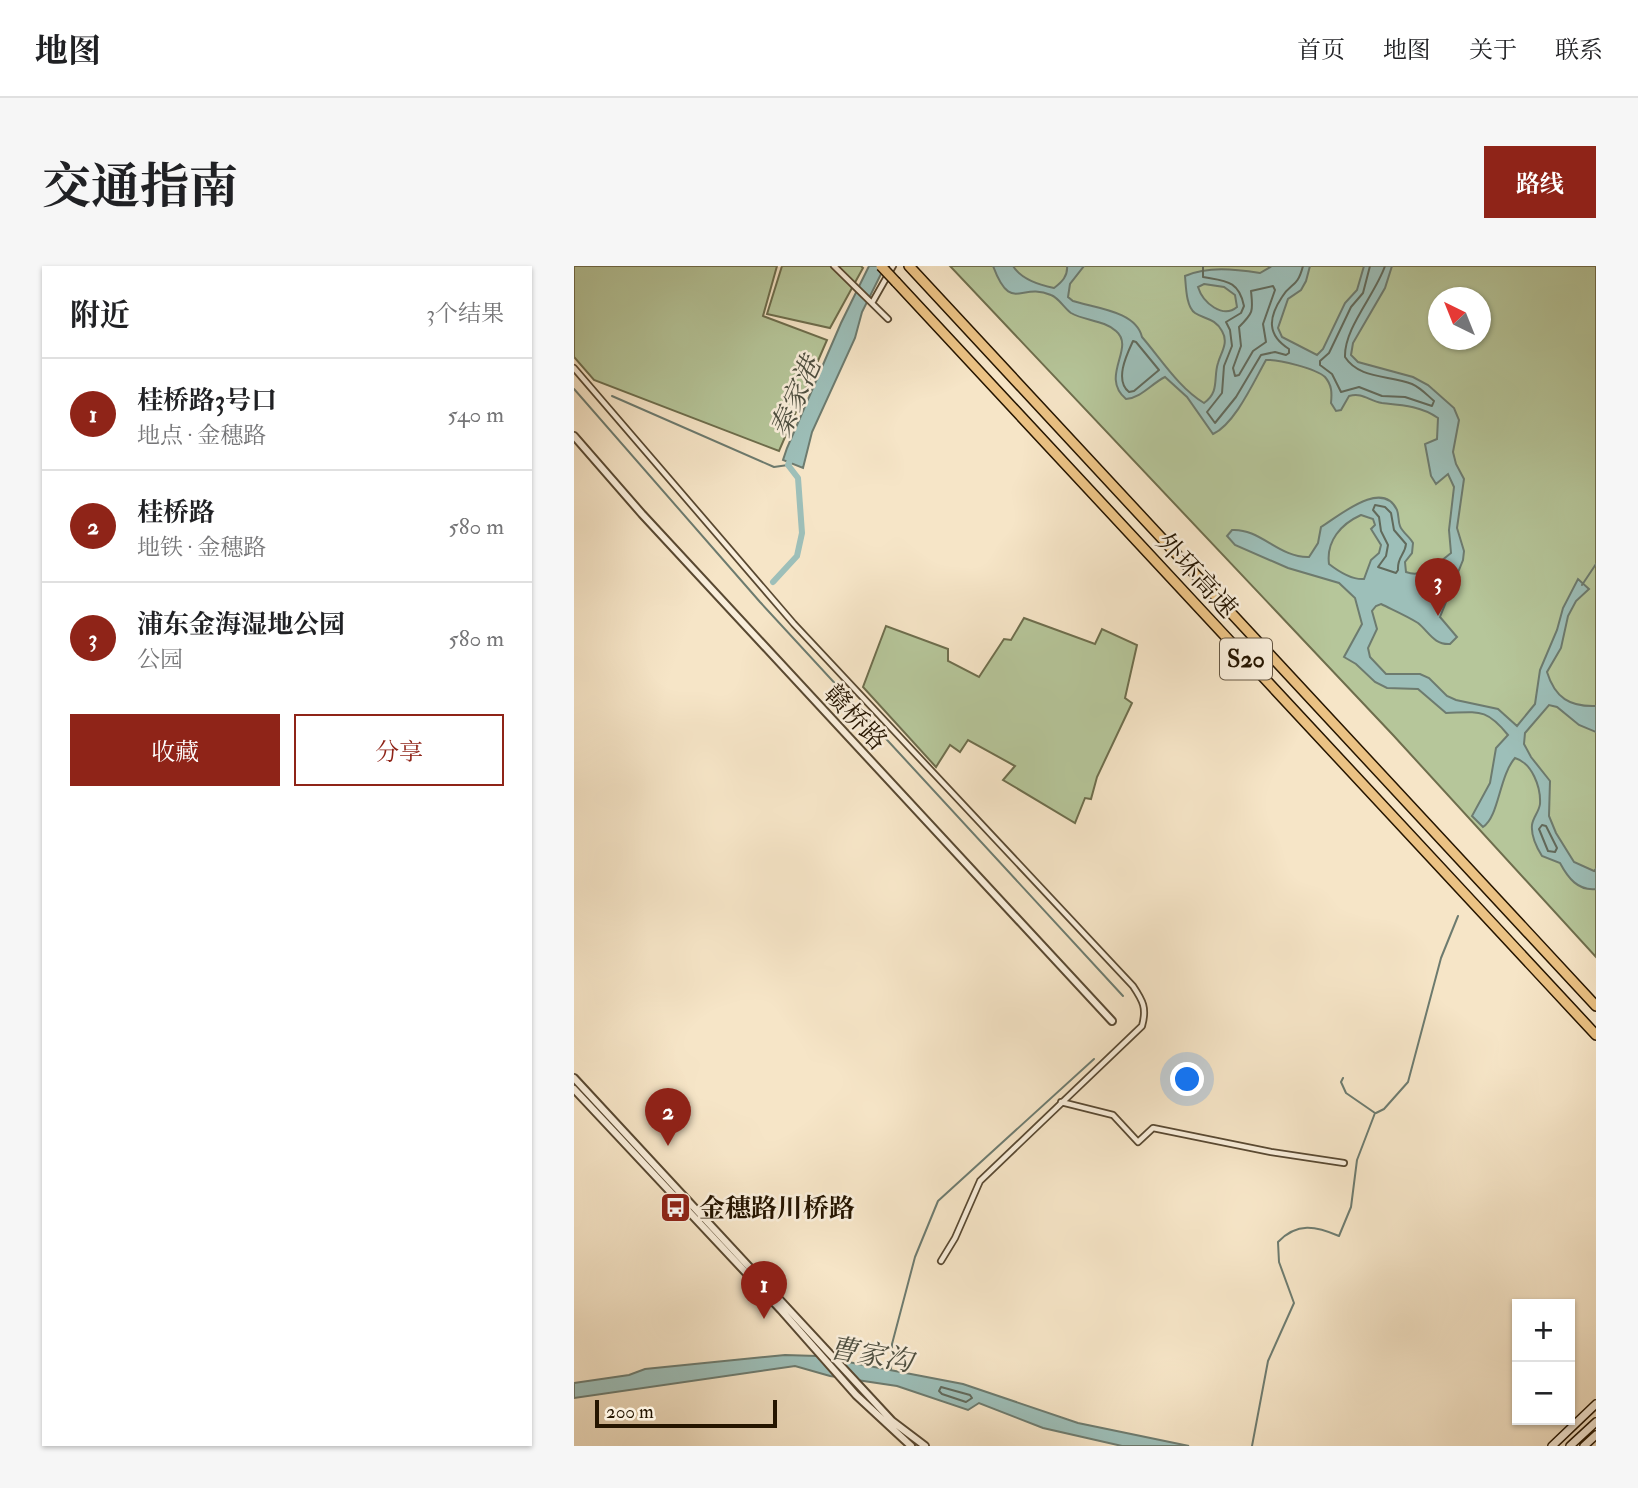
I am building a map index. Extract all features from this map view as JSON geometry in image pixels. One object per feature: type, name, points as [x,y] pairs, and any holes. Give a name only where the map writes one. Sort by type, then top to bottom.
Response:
[{"type":"highway","name":"外环高速","points":[[881,266],[1596,1035]]},
{"type":"highway","name":"外环高速","points":[[909,266],[1596,1006]]},
{"type":"main road","points":[[1552,1446],[1596,1404]]},
{"type":"main road","points":[[1570,1446],[1596,1422]]},
{"type":"main road","points":[[1584,1446],[1596,1435]]},
{"type":"street","points":[[834,266],[888,319]]},
{"type":"street","points":[[871,302],[893,266]]},
{"type":"street","points":[[574,368],[794,624],[1133,986],[1143,1002],[1146,1012],[1142,1026],[980,1181],[955,1238],[941,1261]]},
{"type":"street","name":"赣桥路","points":[[574,436],[642,514],[1112,1021]]},
{"type":"street","points":[[574,1078],[806,1333],[818,1352],[856,1395],[911,1446]]},
{"type":"street","points":[[574,1089],[806,1333],[827,1349],[892,1421],[925,1446]]},
{"type":"street","points":[[1061,1102],[1113,1115],[1138,1142],[1153,1128],[1270,1152],[1344,1163]]},
{"type":"green space","points":[[574,266],[777,266],[763,316],[827,340],[779,451],[594,380],[574,357]]},
{"type":"green space","points":[[782,266],[863,268],[830,328],[767,314]]},
{"type":"green space","points":[[950,266],[1596,266],[1596,957],[1393,735]]},
{"type":"green space","points":[[1024,618],[1095,644],[1102,629],[1137,645],[1125,698],[1132,703],[1097,777],[1091,799],[1085,798],[1075,823],[1003,780],[1015,766],[968,740],[960,752],[950,745],[936,767],[863,687],[886,626],[948,649],[948,661],[979,677],[1004,639],[1011,640]]},
{"type":"water","points":[[869,266],[885,266],[862,312],[855,338],[812,432],[803,468],[783,460],[841,323]]},
{"type":"water","points":[[993,266],[1013,266],[1031,281],[1054,288],[1067,273],[1067,266],[1084,266],[1070,284],[1068,297],[1073,301],[1114,312],[1132,321],[1178,381],[1204,403],[1214,389],[1225,340],[1216,324],[1192,310],[1185,276],[1212,270],[1260,273],[1272,266],[1310,266],[1301,290],[1288,299],[1278,328],[1282,337],[1317,355],[1323,349],[1345,303],[1357,290],[1364,266],[1392,266],[1385,288],[1353,343],[1351,355],[1358,362],[1413,377],[1428,385],[1454,408],[1459,420],[1453,452],[1464,479],[1457,528],[1464,551],[1463,560],[1440,617],[1457,637],[1450,644],[1444,644],[1418,623],[1381,604],[1372,611],[1377,629],[1368,648],[1370,657],[1386,674],[1420,674],[1429,678],[1447,696],[1498,709],[1517,726],[1535,704],[1540,670],[1563,608],[1578,579],[1589,589],[1576,601],[1568,616],[1561,648],[1547,672],[1554,688],[1565,699],[1578,705],[1596,706],[1596,732],[1579,725],[1557,707],[1549,705],[1525,733],[1524,744],[1550,781],[1549,816],[1556,833],[1574,862],[1594,871],[1596,869],[1596,889],[1579,886],[1560,863],[1540,853],[1532,829],[1540,804],[1539,790],[1531,770],[1521,761],[1515,758],[1505,775],[1488,822],[1483,827],[1472,816],[1490,783],[1496,748],[1508,735],[1494,720],[1481,713],[1446,713],[1418,689],[1387,688],[1375,682],[1344,657],[1362,624],[1355,598],[1339,583],[1288,568],[1235,545],[1227,536],[1232,530],[1242,531],[1288,553],[1309,557],[1318,543],[1321,527],[1360,503],[1381,498],[1390,501],[1397,510],[1399,524],[1413,543],[1412,553],[1405,562],[1406,572],[1425,572],[1451,553],[1449,530],[1454,487],[1448,474],[1436,484],[1431,476],[1425,444],[1437,439],[1438,418],[1418,409],[1382,403],[1358,395],[1349,396],[1341,410],[1336,411],[1331,403],[1329,383],[1321,374],[1297,365],[1266,360],[1236,412],[1213,434],[1187,397],[1165,377],[1141,393],[1126,399],[1116,381],[1121,338],[1111,327],[1071,313],[1051,295],[1040,292],[1011,293],[999,280]],"holes":[[[1204,284],[1224,287],[1235,295],[1237,307],[1226,311],[1214,308],[1204,299],[1198,287]],[[1361,515],[1373,519],[1375,525],[1371,529],[1381,545],[1379,553],[1371,560],[1364,579],[1350,577],[1329,564],[1330,548],[1336,534],[1347,523]]]},
{"type":"water","name":"曹家沟","points":[[785,1355],[817,1356],[963,1384],[1078,1423],[1189,1446],[1122,1446],[1043,1428],[979,1403],[968,1410],[897,1386],[830,1376],[795,1366],[574,1398],[574,1383],[629,1375],[645,1369]]},
{"type":"waterway","points":[[574,389],[760,602],[1123,996]]},
{"type":"waterway","points":[[612,396],[774,467],[788,465]]},
{"type":"waterway","name":"秦家港","points":[[773,582],[797,556],[802,533],[798,478],[788,465],[791,458]]},
{"type":"waterway","points":[[1582,585],[1596,564]]},
{"type":"waterway","points":[[1376,1113],[1384,1109],[1408,1082],[1441,958],[1458,916]]},
{"type":"waterway","points":[[891,1370],[892,1344],[915,1257],[938,1201],[1094,1059]]},
{"type":"waterway","points":[[1252,1446],[1268,1361],[1294,1303],[1279,1262],[1278,1242],[1292,1231],[1307,1228],[1339,1236],[1351,1207],[1357,1160],[1375,1113],[1346,1093],[1341,1082],[1343,1078]]},
{"type":"place","name":"浦东金海湿地公园","points":[[1438,616]]},
{"type":"place","name":"桂桥路","points":[[668,1146]]},
{"type":"place","name":"金穗路川桥路","points":[[676,1208]]},
{"type":"place","name":"桂桥路3号口","points":[[764,1319]]}]
